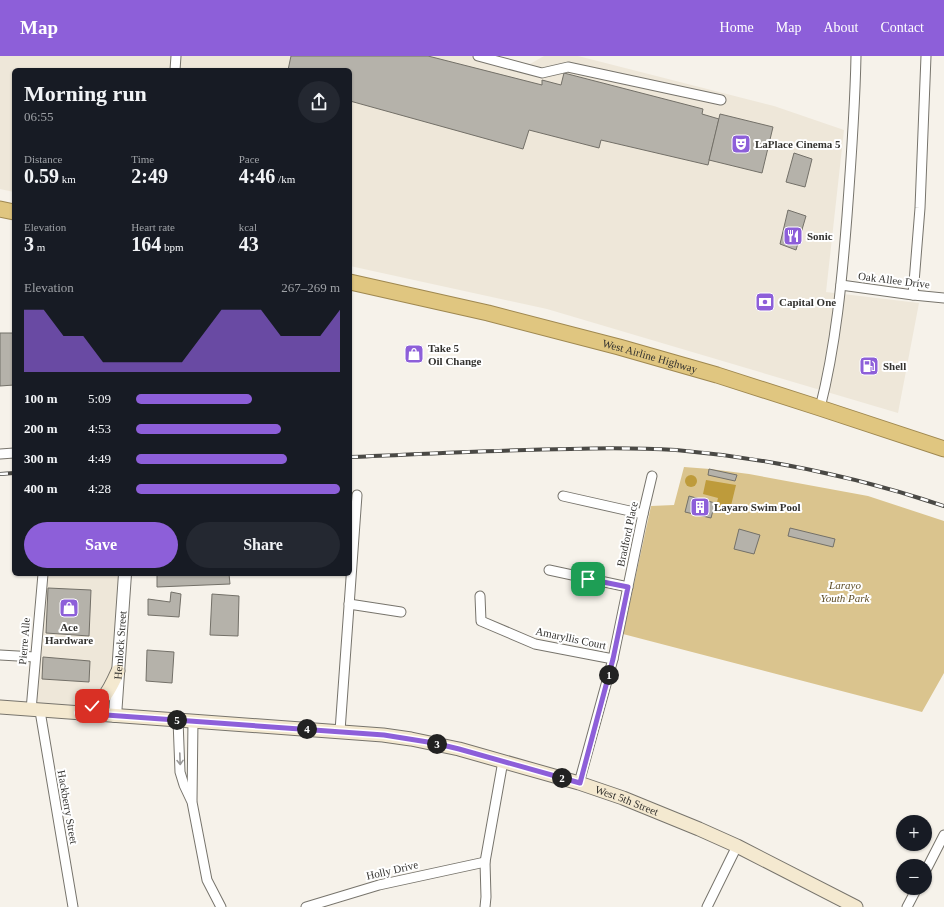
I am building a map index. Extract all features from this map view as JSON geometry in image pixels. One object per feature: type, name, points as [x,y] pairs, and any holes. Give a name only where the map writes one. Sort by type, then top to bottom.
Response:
[{"type":"highway","points":[[0,209],[12,212]]},
{"type":"highway","name":"West Airline Highway","points":[[352,282],[488,313],[619,347],[717,375],[944,449]]},
{"type":"main road","points":[[78,713],[101,701],[106,695],[118,671]]},
{"type":"main road","name":"West 5th Street","points":[[0,707],[384,735],[459,749],[580,783],[661,813],[737,846],[848,905]]},
{"type":"street","points":[[175,68],[176,56]]},
{"type":"street","points":[[478,56],[542,73],[568,67],[720,100]]},
{"type":"street","points":[[820,408],[827,380],[841,285],[856,99],[856,56]]},
{"type":"street","points":[[913,295],[920,208],[926,56]]},
{"type":"street","name":"Oak Allee Drive","points":[[841,285],[944,298]]},
{"type":"street","points":[[0,454],[12,453]]},
{"type":"street","name":"Bradford Place","points":[[580,783],[613,659],[652,476]]},
{"type":"street","points":[[352,563],[357,495]]},
{"type":"street","points":[[563,496],[643,514]]},
{"type":"street","points":[[549,570],[628,587]]},
{"type":"street","name":"Pierre Alle","points":[[36,710],[35,657],[43,576]]},
{"type":"street","name":"Hemlock Street","points":[[115,716],[125,576]]},
{"type":"street","points":[[340,731],[351,576]]},
{"type":"street","name":"Amaryllis Court","points":[[480,596],[481,621],[535,644],[613,659]]},
{"type":"street","points":[[349,604],[401,612]]},
{"type":"street","points":[[0,655],[35,657]]},
{"type":"street","name":"Hackberry Street","points":[[36,710],[73,907]]},
{"type":"street","points":[[178,720],[180,772],[192,802]]},
{"type":"street","points":[[193,720],[192,802],[207,880],[221,907]]},
{"type":"street","points":[[485,907],[486,862],[503,761]]},
{"type":"street","points":[[932,859],[944,835]]},
{"type":"street","points":[[707,907],[737,846]]},
{"type":"street","name":"Holly Drive","points":[[306,907],[379,884],[486,862]]},
{"type":"street","points":[[907,907],[913,895]]},
{"type":"shaded area","points":[[0,56],[496,56],[530,64],[544,56],[578,56],[774,106],[844,130],[826,292],[919,303],[898,413],[547,309],[352,266],[352,68],[12,68],[12,192],[0,189]]},
{"type":"shaded area","points":[[691,475],[695,477],[697,481],[695,485],[691,487],[687,485],[685,481],[687,477]]},
{"type":"shaded area","points":[[706,480],[736,485],[729,514],[715,511],[718,498],[703,494]]},
{"type":"shaded area","points":[[43,576],[125,576],[118,671],[78,713],[31,710]]},
{"type":"green space","name":"Larayo Youth Park","points":[[684,467],[749,474],[868,496],[944,521],[944,673],[922,712],[623,634],[651,506],[674,505]]},
{"type":"building","points":[[291,56],[428,56],[542,85],[542,80],[561,85],[564,73],[703,109],[702,114],[719,119],[708,165],[601,140],[599,148],[529,130],[523,149],[352,102],[352,68],[288,68]]},
{"type":"building","name":"LaPlace Cinema 5","points":[[720,114],[773,127],[762,173],[709,160]]},
{"type":"building","points":[[794,153],[812,159],[805,187],[786,182]]},
{"type":"building","points":[[788,210],[806,216],[796,250],[780,244]]},
{"type":"building","points":[[0,333],[12,333],[12,385],[0,386]]},
{"type":"building","points":[[709,469],[737,475],[735,481],[708,475]]},
{"type":"building","name":"Layaro Swim Pool","points":[[689,496],[715,503],[711,518],[685,512]]},
{"type":"building","points":[[790,528],[835,539],[833,547],[788,536]]},
{"type":"building","points":[[739,529],[760,535],[754,554],[734,549]]},
{"type":"building","points":[[157,576],[229,576],[230,584],[157,587]]},
{"type":"building","points":[[48,588],[91,590],[89,636],[46,633]]},
{"type":"building","points":[[171,592],[181,594],[179,617],[148,615],[148,599],[170,602]]},
{"type":"building","points":[[212,594],[239,596],[238,636],[210,635]]},
{"type":"building","points":[[147,650],[174,652],[172,683],[146,681]]},
{"type":"building","points":[[43,657],[90,661],[89,682],[42,679]]},
{"type":"railway","points":[[352,457],[460,452],[623,448],[676,450],[744,458],[812,470],[878,486],[944,506]]},
{"type":"railway","points":[[0,474],[12,473]]},
{"type":"place","name":"LaPlace Cinema 5","points":[[741,144]]},
{"type":"place","name":"Sonic","points":[[793,236]]},
{"type":"place","name":"Capital One","points":[[765,302]]},
{"type":"place","name":"Take 5 Oil Change","points":[[414,354]]},
{"type":"place","name":"Shell","points":[[869,366]]},
{"type":"place","name":"Layaro Swim Pool","points":[[700,507]]},
{"type":"place","name":"Ace Hardware","points":[[69,608]]},
{"type":"route","points":[[92,706],[78,713],[340,731],[411,739],[459,749],[580,783],[613,659],[628,587],[588,579]]}]
